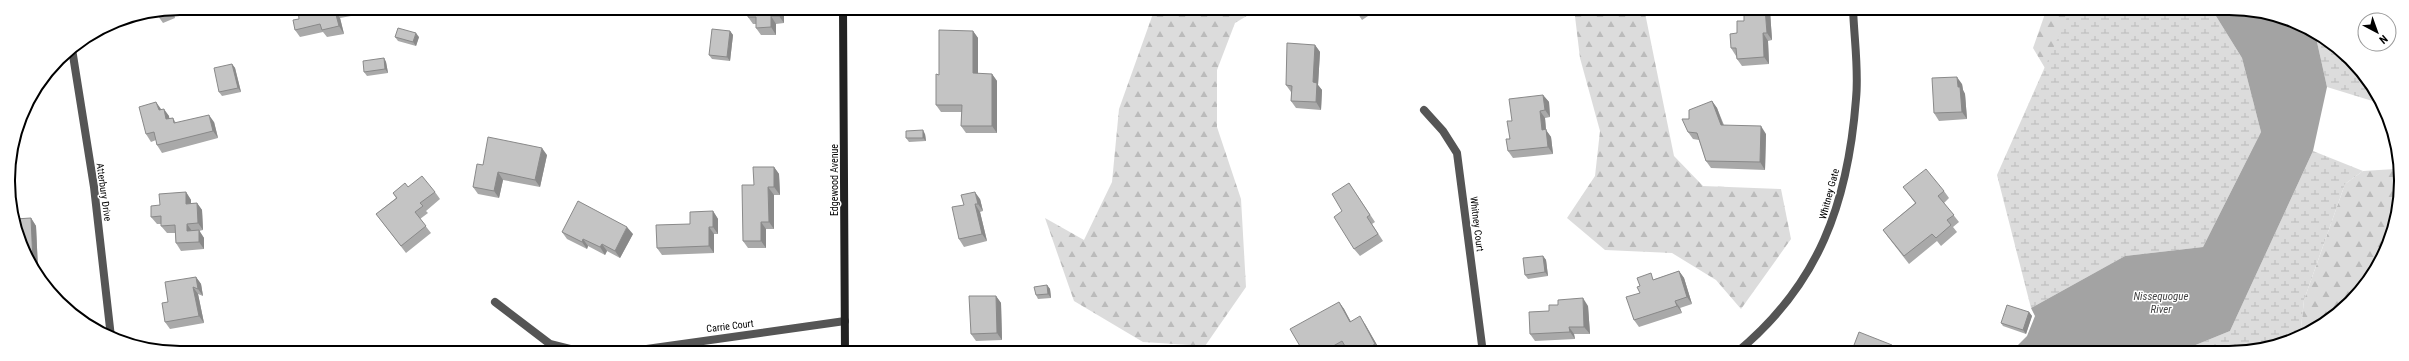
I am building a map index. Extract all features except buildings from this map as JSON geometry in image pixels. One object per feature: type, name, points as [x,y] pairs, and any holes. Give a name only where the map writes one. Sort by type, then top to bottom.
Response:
[{"type":"main road","name":"Edgewood Avenue","points":[[843,15],[845,346]]},
{"type":"street","name":"Whitney Gate","points":[[1745,346],[1762,332],[1801,285],[1829,233],[1846,174],[1857,98],[1853,15]]},
{"type":"street","name":"Atterbury Drive","points":[[73,55],[94,188],[110,330]]},
{"type":"street","name":"Whitney Court","points":[[1424,110],[1443,131],[1457,153],[1482,346]]},
{"type":"street","points":[[495,302],[550,344],[558,346]]},
{"type":"street","name":"Carrie Court","points":[[668,346],[845,321]]},
{"type":"green space","points":[[1153,15],[1248,15],[1235,23],[1217,70],[1217,127],[1241,199],[1246,287],[1205,346],[1143,342],[1074,301],[1045,218],[1084,240],[1112,182],[1119,109]]},
{"type":"green space","points":[[1575,15],[1645,15],[1674,156],[1703,186],[1781,189],[1791,239],[1741,309],[1716,280],[1672,253],[1605,250],[1567,218],[1595,176],[1600,131],[1580,58]]},
{"type":"green space","points":[[2045,15],[2084,15],[2064,100],[2033,48]]},
{"type":"green space","points":[[2068,15],[2215,15],[2242,58],[2261,132],[2203,247],[2125,256],[2031,308],[1997,175]]},
{"type":"green space","points":[[2317,41],[2346,63],[2360,80],[2374,101],[2327,87]]},
{"type":"green space","points":[[2313,151],[2363,171],[2345,184],[2304,300],[2301,329],[2282,337],[2250,345],[2193,346],[2230,331]]},
{"type":"green space","points":[[2394,169],[2393,202],[2385,234],[2372,263],[2346,298],[2329,312],[2301,329],[2304,300],[2345,184],[2363,171]]},
{"type":"water","name":"Nissequogue River","points":[[2215,15],[2239,15],[2261,18],[2282,24],[2311,37],[2317,41],[2327,87],[2313,151],[2230,331],[2193,346],[2017,346],[2027,336],[2035,316],[2031,308],[2125,256],[2203,247],[2261,132],[2242,58]]}]
